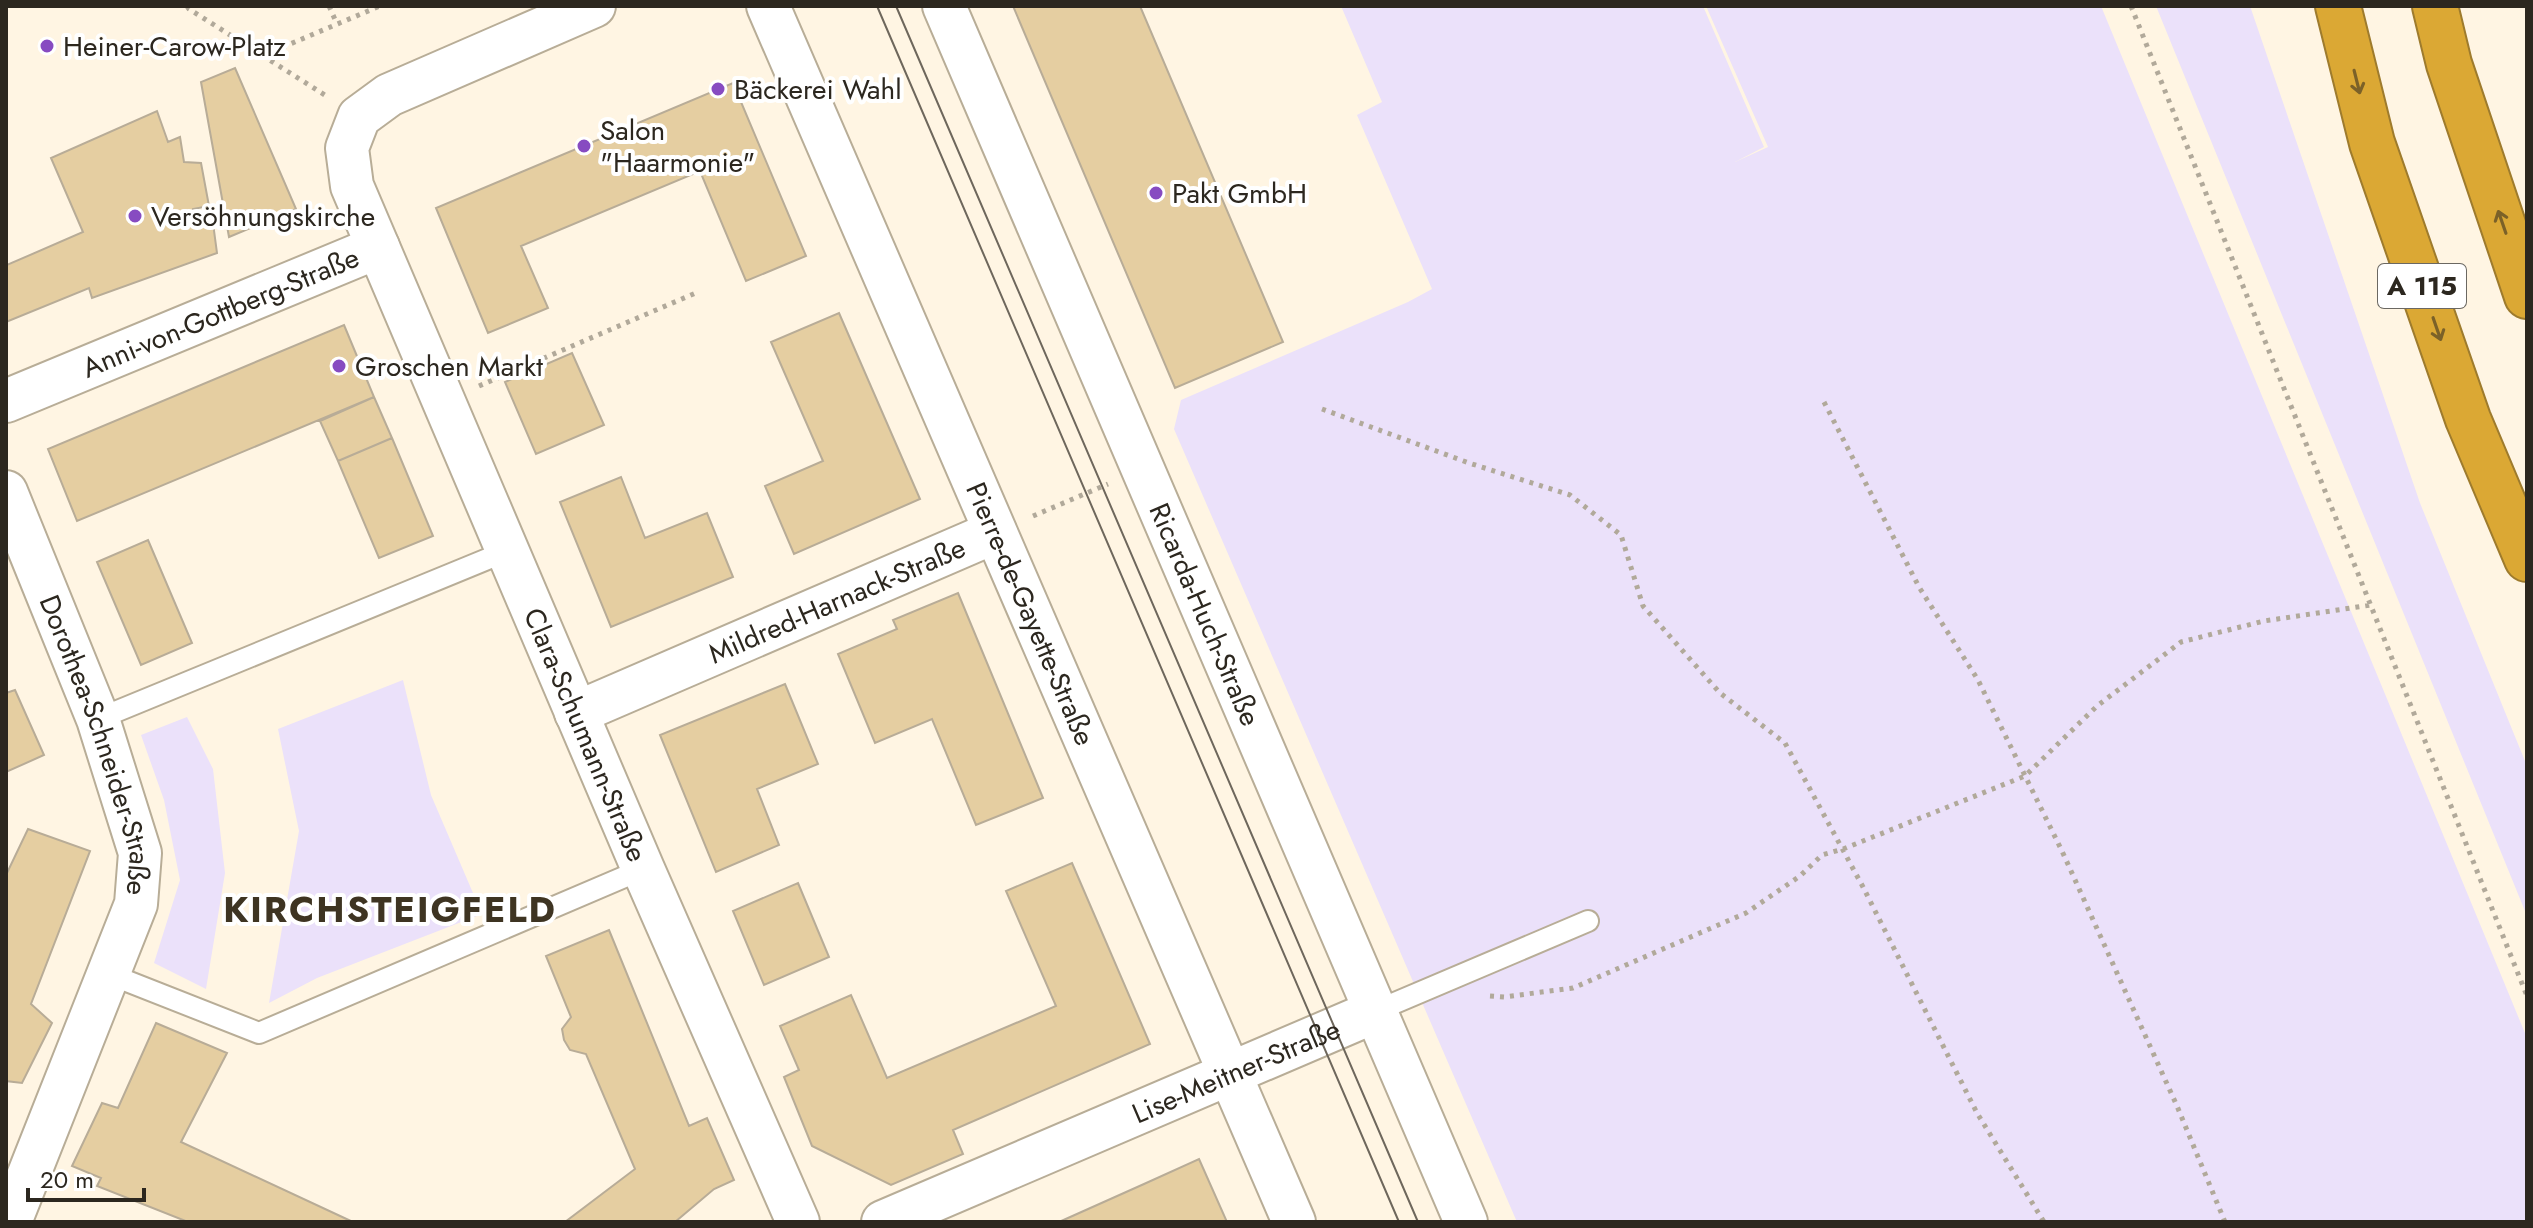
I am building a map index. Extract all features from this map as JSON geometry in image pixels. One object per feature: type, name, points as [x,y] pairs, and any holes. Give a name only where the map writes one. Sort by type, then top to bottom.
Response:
[{"type":"highway","name":"A 115","points":[[2338,6],[2372,143],[2468,419],[2527,559]]},
{"type":"highway","points":[[2435,6],[2449,64],[2527,296]]},
{"type":"street","points":[[359,117],[389,95],[594,6]]},
{"type":"street","name":"Pierre-de-Gayette-Straße","points":[[768,6],[1294,1222]]},
{"type":"street","name":"Ricarda-Huch-Straße","points":[[944,6],[1466,1222]]},
{"type":"street","name":"Anni-von-Gottberg-Straße","points":[[6,401],[378,247],[352,186],[347,148],[359,117]]},
{"type":"street","name":"Clara-Schumann-Straße","points":[[378,247],[643,869],[798,1222]]},
{"type":"street","name":"Dorothea-Schneider-Straße","points":[[6,492],[98,719],[140,853],[136,904],[10,1222]]},
{"type":"street","name":"Mildred-Harnack-Straße","points":[[576,713],[995,532]]},
{"type":"street","name":"Lise-Meitner-Straße","points":[[883,1222],[1376,1011]]},
{"type":"lane","points":[[98,719],[507,551]]},
{"type":"lane","points":[[109,974],[259,1033],[643,869]]},
{"type":"lane","name":"Lise-Meitner-Straße","points":[[1376,1011],[1588,921]]},
{"type":"path","points":[[187,6],[359,117]]},
{"type":"path","points":[[329,6],[337,24]]},
{"type":"path","points":[[264,55],[380,6]]},
{"type":"path","points":[[2131,6],[2527,996]]},
{"type":"path","points":[[444,402],[698,292]]},
{"type":"path","points":[[1824,402],[1919,587],[1978,680],[2062,851],[2177,1106],[2225,1222]]},
{"type":"path","points":[[1322,409],[1469,463],[1570,495],[1621,535],[1643,606],[1720,693],[1785,743],[1843,849],[1977,1113],[2044,1222]]},
{"type":"path","name":"Mildred-Harnack-Straße","points":[[995,532],[1143,470]]},
{"type":"path","points":[[1417,992],[1504,997],[1573,988],[1746,913],[1800,876],[1822,855],[2025,776],[2097,706],[2181,642],[2264,621],[2371,605]]},
{"type":"shaded area","points":[[1341,6],[1703,6],[1764,147],[1735,162],[1768,147],[1706,6],[2101,6],[2527,1038],[2527,1222],[1517,1222],[1174,429],[1181,400],[1432,289],[1357,115],[1382,102]]},
{"type":"shaded area","points":[[2156,6],[2250,6],[2420,503],[2527,766],[2527,916]]},
{"type":"shaded area","points":[[403,680],[431,795],[482,914],[317,978],[269,1003],[299,831],[278,729]]},
{"type":"shaded area","points":[[187,717],[213,769],[225,873],[206,989],[154,963],[180,880],[164,800],[141,735]]},
{"type":"building","name":"Pakt GmbH","points":[[1013,6],[1140,6],[1283,342],[1175,388]]},
{"type":"building","points":[[235,68],[296,209],[229,237],[201,82]]},
{"type":"building","points":[[733,83],[806,256],[746,281],[700,171],[521,246],[548,308],[488,333],[436,208]]},
{"type":"building","name":"Versöhnungskirche","points":[[157,111],[168,142],[180,137],[184,162],[201,163],[209,206],[193,209],[194,225],[213,223],[217,253],[92,298],[89,288],[6,322],[6,262],[7,265],[83,232],[51,158]]},
{"type":"building","points":[[839,313],[920,499],[794,554],[765,486],[823,461],[771,342]]},
{"type":"building","points":[[344,325],[374,397],[77,521],[48,449]]},
{"type":"building","points":[[572,353],[604,425],[536,454],[505,382]]},
{"type":"building","points":[[374,397],[392,438],[338,461],[320,421]]},
{"type":"building","points":[[392,438],[433,536],[379,558],[338,461]]},
{"type":"building","points":[[621,477],[645,538],[707,513],[733,577],[611,627],[560,502]]},
{"type":"building","points":[[148,540],[192,643],[141,665],[97,562]]},
{"type":"building","points":[[958,593],[1043,798],[976,825],[932,719],[875,743],[838,654],[897,629],[893,620]]},
{"type":"building","points":[[785,684],[818,764],[757,789],[779,845],[716,872],[660,735]]},
{"type":"building","points":[[15,690],[44,755],[6,772],[6,693]]},
{"type":"building","points":[[28,829],[90,851],[31,1004],[52,1023],[22,1083],[6,1081],[6,875]]},
{"type":"building","points":[[1072,863],[1150,1044],[953,1130],[963,1154],[891,1185],[812,1146],[784,1077],[799,1070],[780,1026],[851,995],[887,1078],[1056,1006],[1006,891]]},
{"type":"building","points":[[798,883],[829,957],[764,985],[733,911]]},
{"type":"building","points":[[609,930],[689,1126],[707,1118],[734,1180],[714,1189],[675,1222],[565,1222],[635,1169],[586,1054],[570,1050],[564,1040],[562,1029],[571,1017],[546,956]]},
{"type":"building","points":[[156,1023],[227,1053],[181,1142],[353,1222],[188,1222],[97,1186],[101,1178],[72,1166],[102,1103],[118,1108]]},
{"type":"building","points":[[1199,1159],[1227,1222],[1059,1222],[1144,1184]]},
{"type":"tram line","points":[[877,6],[1399,1222]]},
{"type":"tram line","points":[[896,6],[1418,1222]]},
{"type":"place","name":"Heiner-Carow-Platz","points":[[47,46]]},
{"type":"place","name":"Bäckerei Wahl","points":[[718,89]]},
{"type":"place","name":"Salon \"Haarmonie\"","points":[[584,146]]},
{"type":"place","name":"Pakt GmbH","points":[[1156,193]]},
{"type":"place","name":"Versöhnungskirche","points":[[135,216]]},
{"type":"place","name":"Groschen Markt","points":[[339,366]]},
{"type":"district","name":"KIRCHSTEIGFELD","points":[[390,909]]}]
